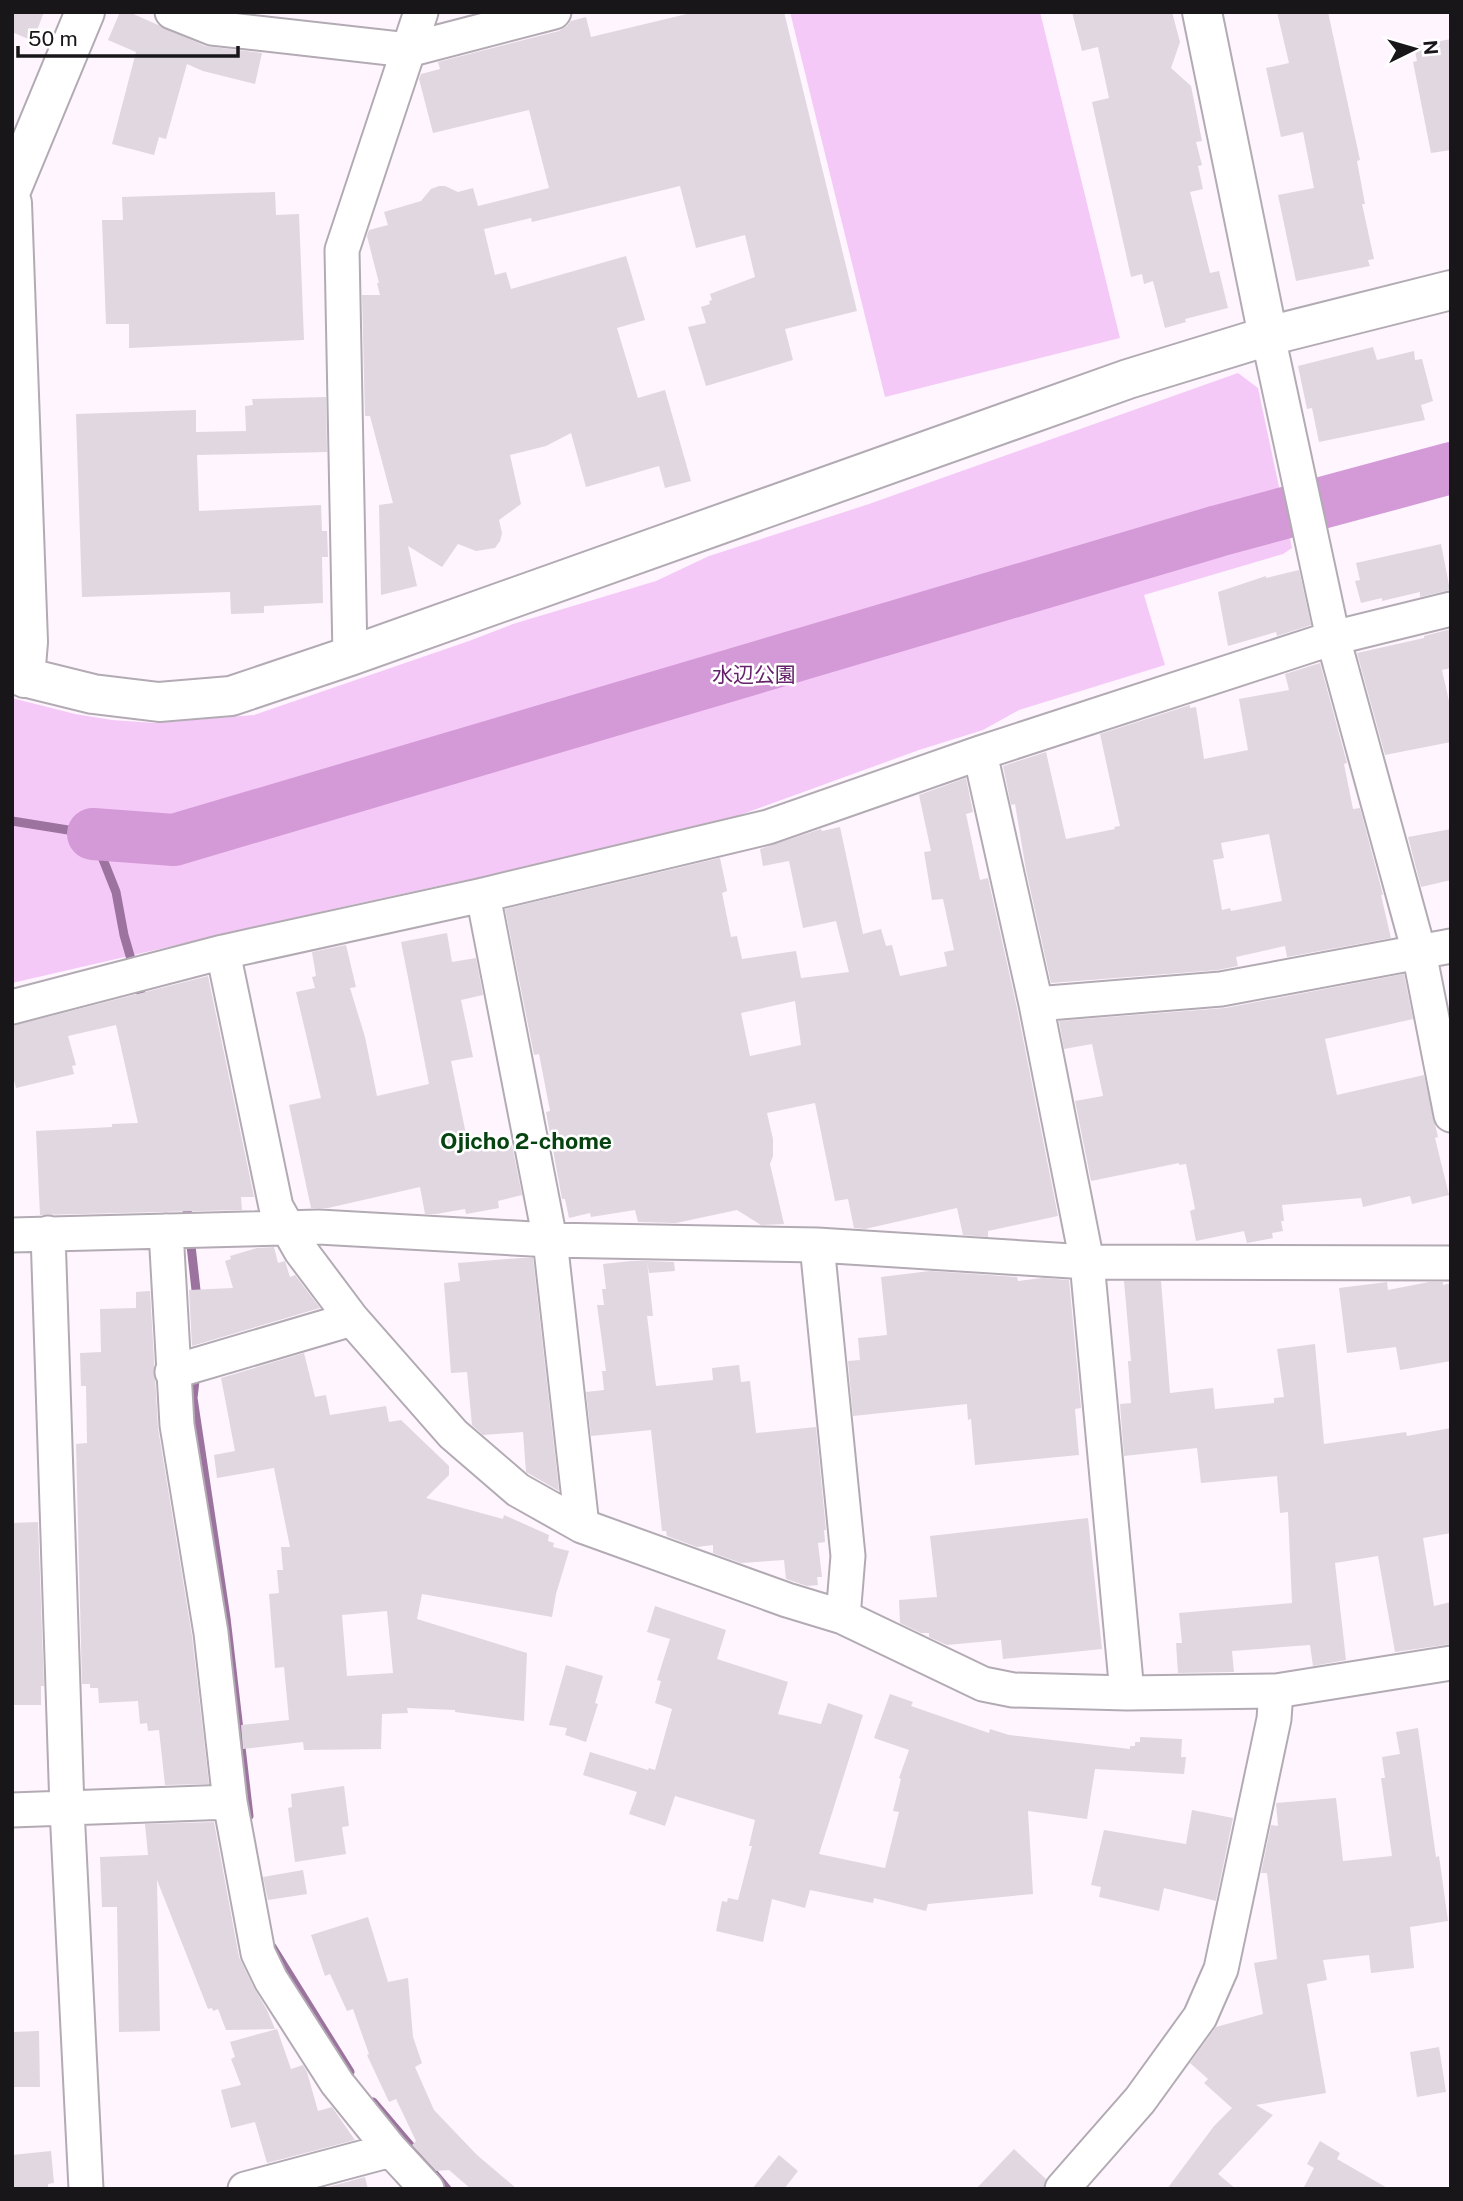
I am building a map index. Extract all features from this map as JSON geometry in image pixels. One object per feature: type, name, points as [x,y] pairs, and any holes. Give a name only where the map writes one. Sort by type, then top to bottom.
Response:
[{"type":"street","points":[[12,188],[85,12]]},
{"type":"street","points":[[172,12],[212,28],[408,50],[497,20],[554,12]]},
{"type":"street","points":[[350,656],[342,250],[421,12]]},
{"type":"street","points":[[1202,12],[1333,638],[1435,949],[1451,1115]]},
{"type":"street","points":[[12,204],[28,642],[19,676],[93,694],[159,702],[231,696],[1128,379],[1268,336],[1451,290]]},
{"type":"street","points":[[12,1007],[223,952],[483,895],[768,827],[980,752],[1333,638],[1451,610]]},
{"type":"street","points":[[980,752],[1036,1004],[1087,1262],[1127,1693]]},
{"type":"street","points":[[483,895],[550,1240],[582,1526]]},
{"type":"street","points":[[1036,1004],[1221,989],[1435,949]]},
{"type":"street","points":[[223,952],[276,1207],[287,1228],[352,1319],[453,1434],[518,1490],[582,1526],[787,1601],[843,1617],[983,1684],[1013,1690],[1127,1693],[1276,1692],[1451,1663]]},
{"type":"street","points":[[12,1235],[318,1227],[550,1240],[817,1245],[1087,1262],[1451,1264]]},
{"type":"street","points":[[166,1231],[177,1425],[211,1633],[230,1802],[258,1953],[271,1980],[337,2083],[391,2150],[427,2189]]},
{"type":"street","points":[[48,1233],[67,1809],[86,2189]]},
{"type":"street","points":[[817,1245],[848,1556],[843,1617]]},
{"type":"street","points":[[172,1372],[352,1319]]},
{"type":"street","points":[[1062,2189],[1140,2100],[1200,2017],[1222,1969],[1274,1719],[1276,1692]]},
{"type":"street","points":[[12,1810],[230,1802]]},
{"type":"street","points":[[245,2189],[391,2150]]},
{"type":"green space","points":[[790,12],[1040,12],[1120,338],[885,397]]},
{"type":"green space","name":"水辺公園","points":[[1238,373],[1258,388],[1292,548],[1283,554],[1144,595],[1165,665],[1019,710],[983,730],[919,750],[737,816],[624,847],[503,875],[461,881],[355,904],[12,983],[12,698],[112,720],[155,723],[254,715],[513,624],[656,581],[709,556],[869,504]]},
{"type":"building","points":[[12,12],[44,12],[33,41],[12,32]]},
{"type":"building","points":[[120,12],[129,12],[205,46],[262,53],[255,84],[203,71],[187,64],[166,139],[159,137],[154,155],[112,144],[136,52],[108,40]]},
{"type":"building","points":[[695,12],[784,12],[857,311],[785,329],[793,360],[706,386],[688,327],[706,323],[701,307],[710,304],[710,294],[755,277],[745,235],[696,248],[680,186],[532,222],[531,218],[484,229],[495,275],[506,272],[511,289],[626,256],[645,320],[617,328],[638,398],[665,390],[691,481],[665,488],[659,466],[586,487],[571,433],[546,446],[510,455],[521,504],[499,520],[502,533],[495,548],[476,551],[458,544],[442,567],[408,546],[417,586],[381,595],[379,505],[393,503],[370,416],[365,416],[362,295],[380,295],[367,236],[369,230],[388,225],[384,212],[421,201],[431,189],[439,186],[458,192],[473,188],[478,206],[549,188],[529,110],[433,133],[419,79],[421,74],[440,69],[438,62],[559,31],[571,21],[586,17],[591,37]]},
{"type":"building","points":[[1072,12],[1172,12],[1180,42],[1171,68],[1191,86],[1202,141],[1196,142],[1202,165],[1198,166],[1203,189],[1190,192],[1210,273],[1219,271],[1228,308],[1185,319],[1186,322],[1165,328],[1153,281],[1144,284],[1142,274],[1131,277],[1092,102],[1109,98],[1098,47],[1082,51]]},
{"type":"building","points":[[1277,12],[1328,12],[1360,160],[1357,161],[1365,204],[1362,204],[1374,259],[1368,260],[1370,266],[1296,281],[1278,195],[1314,188],[1303,132],[1281,137],[1266,68],[1289,63]]},
{"type":"building","points":[[1451,39],[1451,150],[1431,153],[1413,62],[1417,61],[1414,46]]},
{"type":"building","points":[[275,192],[276,215],[299,214],[304,340],[129,348],[129,324],[106,324],[102,220],[123,220],[122,197]]},
{"type":"building","points":[[1373,347],[1377,360],[1414,351],[1415,360],[1422,359],[1433,401],[1421,405],[1425,420],[1319,442],[1312,408],[1307,409],[1298,366]]},
{"type":"building","points":[[326,397],[327,452],[197,455],[199,511],[321,505],[322,531],[327,531],[328,557],[322,557],[323,603],[264,606],[264,613],[231,614],[230,592],[82,597],[76,414],[196,410],[196,432],[246,431],[245,406],[253,405],[252,399]]},
{"type":"building","points":[[1441,544],[1450,590],[1420,597],[1420,592],[1361,603],[1355,581],[1360,580],[1356,563]]},
{"type":"building","points":[[1299,570],[1311,625],[1277,636],[1276,632],[1228,646],[1218,592],[1266,576]]},
{"type":"building","points":[[1451,629],[1451,668],[1442,670],[1451,710],[1451,742],[1385,755],[1357,653]]},
{"type":"building","points":[[1320,663],[1347,763],[1344,764],[1353,809],[1360,808],[1383,895],[1391,938],[1287,957],[1285,946],[1236,957],[1238,966],[1218,970],[1051,983],[1026,870],[1015,804],[1011,805],[1003,766],[1046,752],[1066,839],[1115,829],[1114,827],[1120,826],[1100,734],[1190,705],[1190,708],[1196,707],[1204,759],[1248,750],[1239,699],[1289,690],[1285,674]],"holes":[[[1269,834],[1282,901],[1231,911],[1230,908],[1222,910],[1213,860],[1224,858],[1221,843]]]},
{"type":"building","points":[[966,778],[973,812],[966,814],[980,880],[988,878],[1058,1216],[988,1231],[988,1237],[963,1235],[957,1208],[865,1229],[854,1228],[848,1199],[835,1201],[815,1103],[767,1113],[773,1139],[770,1164],[784,1224],[761,1225],[737,1210],[676,1223],[638,1222],[635,1210],[591,1217],[590,1213],[569,1218],[565,1199],[562,1199],[546,1112],[550,1111],[539,1054],[534,1055],[505,909],[720,858],[727,891],[722,893],[731,937],[737,936],[742,959],[796,951],[801,978],[849,972],[836,921],[803,928],[789,861],[763,866],[760,849],[821,829],[840,827],[863,934],[881,929],[886,946],[892,945],[900,976],[947,966],[944,952],[954,950],[943,899],[932,900],[924,852],[931,851],[919,795]],"holes":[[[795,1001],[801,1045],[750,1056],[741,1013]]]},
{"type":"building","points":[[1451,829],[1451,880],[1421,887],[1408,837]]},
{"type":"building","points":[[447,933],[452,962],[476,958],[483,995],[461,1000],[473,1057],[451,1061],[469,1149],[512,1145],[522,1195],[498,1201],[499,1208],[466,1214],[465,1209],[425,1214],[420,1187],[328,1208],[311,1208],[289,1105],[321,1098],[296,992],[315,988],[312,952],[346,945],[356,987],[350,988],[365,1037],[377,1096],[429,1084],[401,942]]},
{"type":"building","points":[[1404,974],[1413,1019],[1325,1039],[1337,1095],[1424,1075],[1449,1195],[1412,1204],[1410,1196],[1363,1207],[1361,1198],[1282,1205],[1283,1231],[1272,1233],[1273,1238],[1247,1243],[1244,1231],[1196,1241],[1190,1211],[1195,1209],[1186,1164],[1179,1163],[1091,1181],[1075,1101],[1103,1096],[1092,1044],[1064,1049],[1059,1021],[1225,1008]]},
{"type":"building","points":[[208,976],[254,1197],[241,1197],[242,1210],[40,1215],[36,1131],[138,1123],[116,1025],[68,1036],[76,1065],[72,1066],[74,1074],[16,1088],[12,1073],[12,1026]]},
{"type":"building","points":[[274,1247],[278,1263],[285,1261],[290,1277],[295,1275],[320,1308],[192,1346],[189,1290],[233,1288],[225,1261],[231,1259],[230,1256],[257,1248]]},
{"type":"building","points":[[533,1258],[559,1491],[526,1472],[523,1432],[483,1435],[472,1425],[467,1372],[451,1373],[444,1283],[460,1281],[458,1263]]},
{"type":"building","points":[[647,1261],[653,1316],[647,1316],[656,1386],[713,1380],[712,1368],[739,1365],[741,1382],[750,1381],[756,1433],[816,1427],[826,1530],[825,1542],[818,1543],[822,1577],[817,1577],[818,1585],[807,1586],[786,1579],[784,1560],[741,1563],[713,1553],[713,1545],[697,1547],[667,1536],[666,1531],[662,1531],[651,1430],[591,1436],[586,1392],[604,1390],[602,1371],[606,1371],[597,1305],[604,1305],[602,1289],[606,1289],[603,1264]]},
{"type":"building","points":[[647,1261],[674,1262],[675,1271],[649,1273]]},
{"type":"building","points":[[930,1271],[1017,1277],[1018,1281],[1042,1278],[1069,1280],[1081,1408],[1075,1409],[1079,1455],[975,1465],[967,1404],[853,1416],[848,1361],[860,1360],[858,1338],[887,1335],[881,1277]]},
{"type":"building","points":[[1124,1281],[1161,1281],[1170,1393],[1213,1388],[1215,1409],[1274,1403],[1274,1398],[1284,1397],[1277,1349],[1315,1344],[1324,1444],[1406,1432],[1407,1436],[1451,1428],[1451,1533],[1423,1538],[1434,1606],[1451,1602],[1451,1644],[1395,1652],[1378,1556],[1335,1563],[1346,1660],[1313,1666],[1310,1645],[1296,1646],[1232,1651],[1234,1672],[1178,1673],[1176,1643],[1182,1643],[1179,1613],[1292,1603],[1288,1512],[1280,1513],[1277,1476],[1201,1483],[1197,1448],[1124,1456],[1120,1404],[1131,1403],[1128,1361],[1131,1361]]},
{"type":"building","points":[[1387,1282],[1388,1290],[1429,1282],[1443,1282],[1443,1285],[1451,1283],[1451,1361],[1400,1370],[1396,1347],[1347,1353],[1339,1288]]},
{"type":"building","points":[[150,1291],[158,1428],[192,1636],[209,1784],[165,1785],[159,1730],[148,1731],[147,1723],[140,1724],[138,1701],[99,1703],[98,1688],[82,1684],[76,1444],[87,1443],[86,1386],[81,1386],[80,1353],[101,1352],[100,1309],[136,1308],[136,1292]]},
{"type":"building","points":[[304,1353],[315,1397],[326,1395],[330,1415],[386,1406],[389,1422],[401,1420],[449,1466],[449,1475],[426,1498],[503,1519],[504,1515],[549,1535],[548,1541],[554,1543],[553,1547],[569,1551],[552,1617],[422,1594],[417,1619],[527,1653],[524,1721],[455,1710],[407,1708],[408,1713],[382,1714],[381,1749],[304,1750],[303,1742],[243,1749],[241,1725],[289,1720],[284,1667],[275,1668],[269,1594],[279,1593],[277,1570],[283,1570],[281,1547],[290,1547],[274,1468],[217,1478],[214,1455],[235,1451],[221,1378]],"holes":[[[387,1611],[393,1673],[347,1676],[342,1615]]]},
{"type":"building","points":[[1088,1518],[1102,1649],[1003,1659],[1001,1640],[947,1645],[929,1637],[929,1633],[921,1633],[900,1623],[899,1600],[937,1597],[930,1536]]},
{"type":"building","points":[[38,1522],[44,1686],[41,1686],[41,1705],[12,1705],[12,1523]]},
{"type":"building","points":[[655,1606],[726,1630],[717,1659],[788,1682],[778,1714],[821,1724],[828,1703],[863,1715],[819,1854],[885,1868],[899,1812],[893,1811],[901,1779],[899,1778],[909,1750],[874,1738],[890,1694],[913,1702],[911,1706],[989,1733],[990,1729],[1009,1735],[1130,1749],[1130,1746],[1135,1746],[1135,1742],[1140,1742],[1140,1737],[1182,1739],[1181,1757],[1186,1757],[1184,1774],[1095,1769],[1087,1819],[1028,1811],[1033,1894],[928,1904],[926,1911],[874,1898],[873,1903],[810,1890],[805,1908],[772,1899],[763,1942],[716,1931],[722,1901],[727,1902],[728,1898],[738,1900],[752,1846],[749,1846],[755,1820],[675,1796],[665,1826],[629,1814],[637,1792],[583,1775],[590,1752],[655,1770],[672,1709],[655,1703],[661,1681],[657,1680],[670,1639],[647,1632]]},
{"type":"building","points":[[566,1665],[603,1676],[595,1703],[598,1704],[586,1742],[565,1735],[567,1728],[549,1725]]},
{"type":"building","points":[[1418,1728],[1448,1921],[1410,1927],[1414,1968],[1371,1973],[1369,1955],[1323,1960],[1327,1980],[1307,1984],[1326,2093],[1256,2105],[1273,2115],[1218,2174],[1236,2189],[1167,2189],[1214,2126],[1232,2108],[1204,2083],[1208,2079],[1190,2063],[1216,2027],[1263,2014],[1254,1963],[1277,1959],[1267,1873],[1261,1873],[1271,1825],[1278,1826],[1276,1803],[1336,1798],[1343,1861],[1392,1856],[1381,1778],[1385,1778],[1382,1757],[1400,1754],[1396,1732]]},
{"type":"building","points":[[344,1786],[349,1826],[342,1827],[346,1854],[295,1862],[288,1808],[292,1807],[291,1794]]},
{"type":"building","points":[[1192,1810],[1233,1818],[1216,1901],[1164,1888],[1159,1911],[1099,1897],[1101,1887],[1091,1885],[1104,1830],[1186,1844]]},
{"type":"building","points":[[214,1822],[239,1957],[275,2029],[226,2030],[218,2009],[208,2009],[157,1880],[160,2031],[119,2032],[117,1907],[102,1907],[100,1857],[148,1855],[145,1824]]},
{"type":"building","points":[[303,1870],[307,1894],[268,1900],[263,1877]]},
{"type":"building","points":[[368,1917],[388,1982],[408,1978],[413,2037],[422,2063],[415,2067],[434,2110],[477,2155],[517,2189],[471,2189],[449,2170],[436,2171],[412,2145],[416,2141],[396,2099],[389,2102],[367,2055],[369,2054],[353,2009],[347,2011],[330,1974],[325,1976],[311,1935]]},
{"type":"building","points":[[277,2029],[291,2069],[303,2065],[307,2072],[318,2111],[332,2107],[355,2140],[267,2163],[255,2122],[231,2128],[221,2090],[241,2085],[231,2059],[235,2057],[230,2042]]},
{"type":"building","points":[[39,2031],[40,2087],[12,2087],[12,2032]]},
{"type":"building","points":[[1439,2047],[1446,2092],[1417,2097],[1410,2052]]},
{"type":"building","points":[[1320,2141],[1340,2153],[1337,2159],[1389,2189],[1303,2189],[1314,2168],[1307,2164]]},
{"type":"building","points":[[1014,2149],[1046,2179],[1043,2189],[976,2189]]},
{"type":"building","points":[[51,2151],[54,2183],[48,2184],[48,2189],[12,2189],[12,2155]]},
{"type":"building","points":[[779,2155],[798,2171],[784,2189],[752,2189]]},
{"type":"building","points":[[365,2177],[368,2189],[321,2189]]},
{"type":"waterway","points":[[93,834],[174,840],[1218,531],[1451,468]]},
{"type":"waterway","points":[[12,821],[93,834],[116,892],[124,935],[144,1004]]},
{"type":"waterway","points":[[186,1201],[197,1299]]},
{"type":"waterway","points":[[196,1372],[193,1398],[226,1618],[249,1816]]},
{"type":"waterway","points":[[272,1947],[350,2072]]},
{"type":"waterway","points":[[373,2102],[447,2189]]},
{"type":"district","name":"Ojicho 2-chome","points":[[526,1141]]}]
